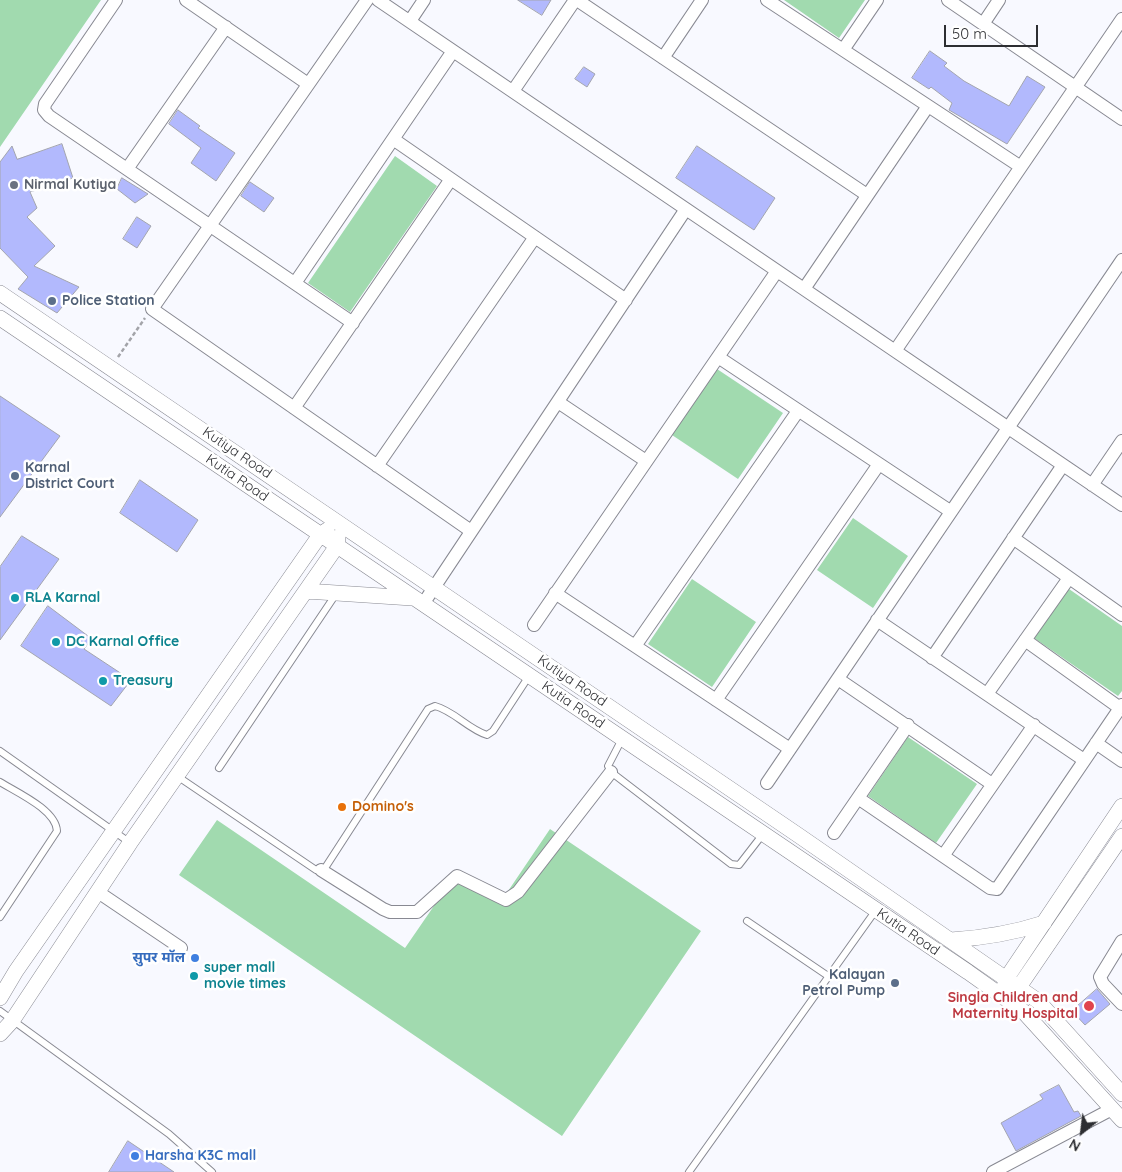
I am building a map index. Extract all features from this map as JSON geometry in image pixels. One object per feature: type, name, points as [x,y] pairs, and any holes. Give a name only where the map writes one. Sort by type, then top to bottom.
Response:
[{"type":"street","points":[[116,0],[45,104],[44,110],[353,323]]},
{"type":"street","points":[[186,0],[308,84]]},
{"type":"street","points":[[367,0],[152,309],[471,532]]},
{"type":"street","points":[[378,0],[1122,506]]},
{"type":"street","points":[[410,21],[424,0]]},
{"type":"street","points":[[513,92],[576,0],[867,195]]},
{"type":"street","points":[[663,58],[702,0]]},
{"type":"street","points":[[767,0],[1021,167]]},
{"type":"street","points":[[843,50],[877,0]]},
{"type":"street","points":[[948,0],[1122,119]]},
{"type":"street","points":[[983,24],[999,0]]},
{"type":"street","points":[[895,351],[1122,19]]},
{"type":"street","points":[[127,169],[226,27]]},
{"type":"street","points":[[295,283],[453,50]]},
{"type":"street","points":[[804,289],[928,106]]},
{"type":"street","points":[[392,139],[626,300]]},
{"type":"street","points":[[294,408],[451,179]]},
{"type":"street","points":[[306,591],[418,601],[434,587],[686,209]]},
{"type":"street","points":[[377,466],[535,238]]},
{"type":"street","points":[[767,783],[1122,260]]},
{"type":"street","points":[[534,625],[777,271]]},
{"type":"street","name":"Kutiya Road","points":[[0,293],[434,587],[1038,1001],[1122,1094]]},
{"type":"street","name":"Kutia Road","points":[[0,318],[876,910],[1022,1011],[1117,1115]]},
{"type":"street","points":[[718,357],[950,511]]},
{"type":"street","points":[[558,402],[646,461]]},
{"type":"street","points":[[635,646],[798,410]]},
{"type":"street","points":[[1092,485],[1122,441]]},
{"type":"street","points":[[716,700],[879,464]]},
{"type":"street","points":[[932,658],[1063,465]]},
{"type":"street","points":[[0,998],[16,971],[320,535],[339,523]]},
{"type":"street","points":[[0,1034],[12,1021],[130,843],[337,546],[339,523]]},
{"type":"street","points":[[1013,538],[1122,615]]},
{"type":"street","points":[[986,694],[1070,578]]},
{"type":"street","points":[[555,594],[790,749]]},
{"type":"street","points":[[877,620],[1084,760]]},
{"type":"street","points":[[858,798],[990,888],[997,889],[1121,706],[1025,640]]},
{"type":"street","points":[[230,664],[247,676]]},
{"type":"street","points":[[838,679],[992,784]]},
{"type":"street","points":[[834,833],[908,725]]},
{"type":"street","points":[[943,856],[1034,725]]},
{"type":"street","points":[[1096,743],[1122,761]]},
{"type":"street","points":[[321,870],[390,912],[417,912],[457,876],[506,900],[518,892],[611,772]]},
{"type":"street","points":[[1012,983],[1044,923],[1122,806]]},
{"type":"street","points":[[1002,997],[1122,836]]},
{"type":"street","points":[[98,892],[181,948]]},
{"type":"street","points":[[951,940],[1020,931],[1044,923]]},
{"type":"street","points":[[1122,941],[1100,977],[1103,984],[1122,1004]]},
{"type":"street","points":[[993,1172],[1117,1115]]},
{"type":"lane","points":[[220,768],[337,593]]},
{"type":"lane","points":[[177,776],[316,870],[321,870],[325,868],[428,709],[435,706],[442,708],[480,733],[487,735],[493,731],[529,676]]},
{"type":"lane","points":[[622,739],[610,760],[608,766],[611,772],[731,864],[739,865],[744,861],[763,834]]},
{"type":"lane","points":[[0,751],[130,843]]},
{"type":"lane","points":[[0,782],[50,814],[57,822],[57,832],[0,917]]},
{"type":"lane","points":[[690,1172],[876,910]]},
{"type":"lane","points":[[747,921],[828,976]]},
{"type":"lane","points":[[0,1011],[169,1134],[212,1172]]},
{"type":"path","points":[[110,368],[152,309]]},
{"type":"green space","points":[[0,0],[101,0],[0,147]]},
{"type":"green space","points":[[784,0],[865,0],[839,38]]},
{"type":"green space","points":[[395,156],[437,186],[350,312],[308,283]]},
{"type":"green space","points":[[717,369],[783,413],[738,479],[672,435]]},
{"type":"green space","points":[[853,518],[908,556],[873,608],[817,570]]},
{"type":"green space","points":[[692,579],[756,622],[712,687],[648,644]]},
{"type":"green space","points":[[1069,589],[1122,626],[1122,691],[1118,696],[1034,638]]},
{"type":"green space","points":[[908,737],[977,784],[936,843],[868,796]]},
{"type":"green space","points":[[217,820],[405,948],[458,871],[502,900],[550,829],[701,931],[562,1136],[179,875]]},
{"type":"building","points":[[518,0],[551,0],[542,15]]},
{"type":"building","points":[[930,51],[947,63],[944,66],[964,81],[1009,106],[1027,76],[1045,87],[1007,144],[949,110],[952,103],[931,87],[929,89],[912,78]]},
{"type":"building","points":[[584,67],[595,74],[587,87],[575,79]]},
{"type":"building","points":[[178,110],[200,126],[198,128],[235,153],[216,181],[191,163],[201,148],[169,124]]},
{"type":"building","points":[[62,144],[73,178],[30,192],[37,208],[27,217],[55,246],[34,266],[79,287],[57,313],[18,289],[28,277],[0,248],[0,162],[12,146],[17,159]]},
{"type":"building","points":[[697,146],[775,198],[754,230],[676,178]]},
{"type":"building","points":[[122,178],[148,194],[135,203],[117,189]]},
{"type":"building","points":[[250,182],[274,198],[264,212],[241,196]]},
{"type":"building","points":[[137,217],[151,226],[137,248],[123,239]]},
{"type":"building","name":"Karnal District Court","points":[[0,396],[60,436],[0,517]]},
{"type":"building","points":[[140,480],[198,520],[177,552],[120,513]]},
{"type":"building","name":"RLA Karnal","points":[[22,536],[59,559],[0,640],[0,567]]},
{"type":"building","points":[[48,606],[92,639],[84,649],[131,680],[111,706],[21,646]]},
{"type":"building","points":[[1097,989],[1110,1004],[1085,1025],[1072,1011]]},
{"type":"building","points":[[1059,1085],[1074,1112],[1078,1111],[1081,1116],[1016,1151],[1001,1123],[1043,1099],[1040,1095]]},
{"type":"building","name":"Harsha K3C mall","points":[[128,1141],[174,1172],[109,1172]]},
{"type":"place","name":"Nirmal Kutiya","points":[[14,185]]},
{"type":"place","name":"Police Station","points":[[52,301]]},
{"type":"place","name":"Karnal District Court","points":[[15,476]]},
{"type":"place","name":"RLA Karnal","points":[[15,598]]},
{"type":"place","name":"DC Karnal Office","points":[[56,642]]},
{"type":"place","name":"Treasury","points":[[103,681]]},
{"type":"place","name":"Domino's","points":[[342,807]]},
{"type":"place","name":"सुपर मॉल","points":[[195,958]]},
{"type":"place","name":"super mall movie times","points":[[194,976]]},
{"type":"place","name":"Kalayan Petrol Pump","points":[[895,983]]},
{"type":"place","name":"Singla Children and Maternity Hospital","points":[[1089,1006]]},
{"type":"place","name":"Harsha K3C mall","points":[[135,1156]]}]
